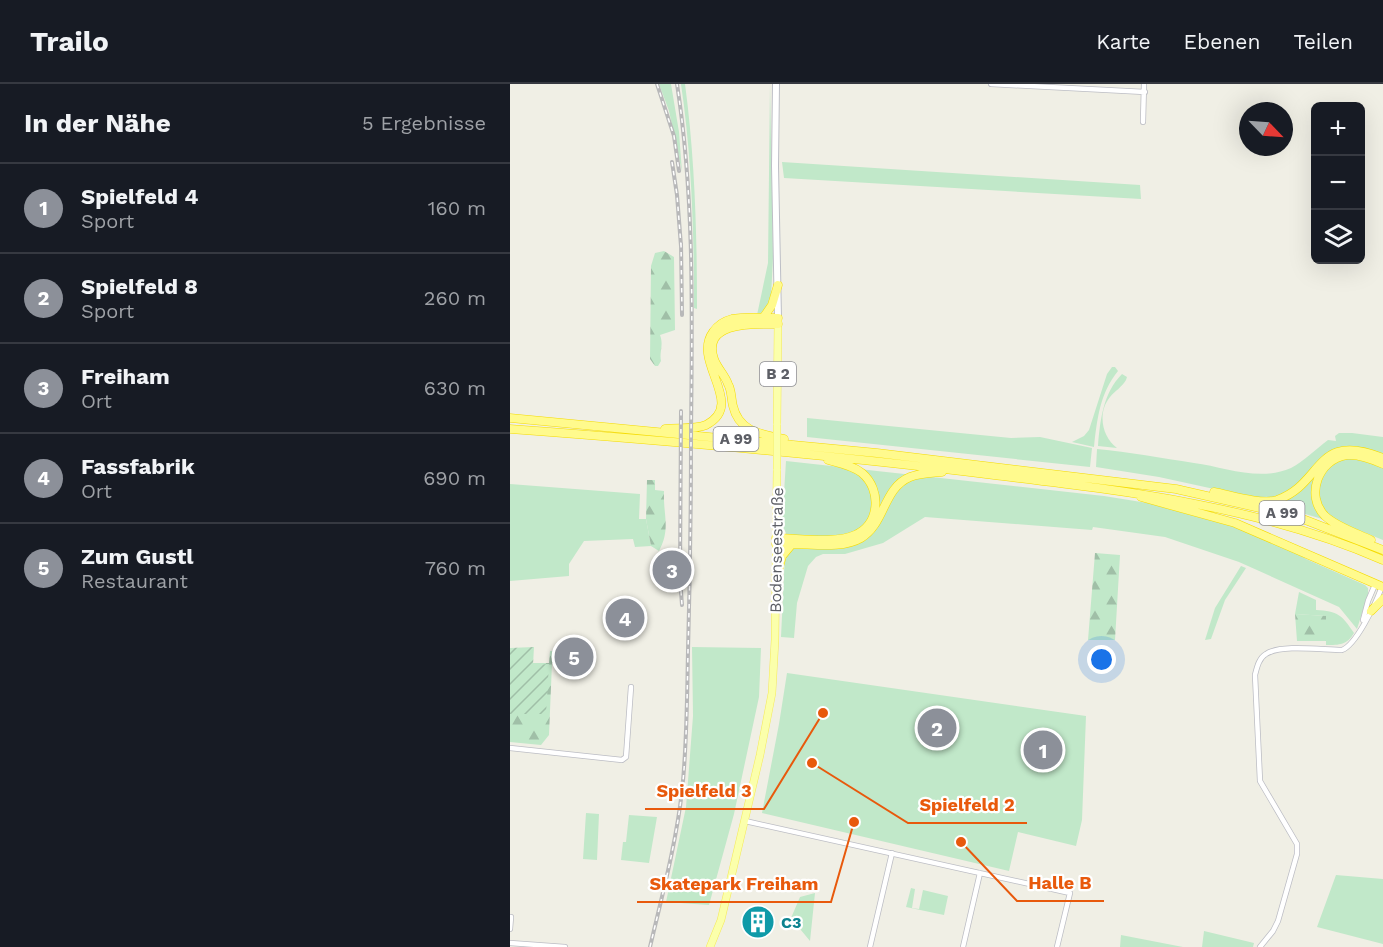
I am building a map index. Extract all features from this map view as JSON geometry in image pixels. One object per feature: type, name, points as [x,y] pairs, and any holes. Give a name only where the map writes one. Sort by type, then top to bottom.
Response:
[{"type":"highway","points":[[763,321],[772,305],[778,285]]},
{"type":"highway","points":[[750,321],[728,327],[721,332],[713,347],[714,360],[729,384],[738,420],[746,428],[755,432],[820,448]]},
{"type":"highway","points":[[651,431],[700,427],[716,417],[722,393],[708,360],[708,341],[713,332],[726,322],[778,321]]},
{"type":"highway","name":"A 99","points":[[510,418],[1013,468],[1176,489],[1295,516],[1383,547]]},
{"type":"highway","name":"A 99","points":[[510,429],[808,454],[1120,490],[1210,505],[1261,518],[1344,544],[1383,560]]},
{"type":"highway","points":[[1176,489],[1205,490],[1254,499],[1275,500],[1292,492],[1326,459],[1345,450],[1356,449],[1383,458]]},
{"type":"highway","points":[[776,541],[793,542],[853,536],[867,526],[872,519],[876,503],[870,482],[852,467],[808,454]]},
{"type":"highway","points":[[1383,464],[1359,456],[1346,455],[1325,467],[1314,490],[1317,506],[1326,517],[1383,547]]},
{"type":"highway","points":[[806,541],[839,544],[861,538],[877,522],[890,494],[899,484],[920,475],[958,470]]},
{"type":"highway","points":[[1120,490],[1235,523],[1382,583]]},
{"type":"highway","points":[[776,579],[782,556],[793,542]]},
{"type":"highway","points":[[1369,612],[1383,598]]},
{"type":"main road","name":"Bodenseestraße","points":[[710,947],[718,928],[745,820],[771,702],[774,673],[778,321],[776,84]]},
{"type":"street","points":[[991,84],[1145,92]]},
{"type":"street","points":[[1143,122],[1144,84]]},
{"type":"street","points":[[1260,947],[1274,931],[1278,921],[1297,854],[1297,844],[1260,781],[1255,675],[1257,667],[1267,653],[1280,649],[1342,650],[1352,645],[1369,612],[1374,587],[1382,583]]},
{"type":"street","points":[[510,748],[622,760],[626,757],[631,687]]},
{"type":"street","points":[[745,820],[1070,893],[1058,947]]},
{"type":"street","points":[[870,947],[892,853]]},
{"type":"street","points":[[963,947],[980,873]]},
{"type":"street","points":[[510,929],[511,917]]},
{"type":"street","points":[[510,943],[565,947]]},
{"type":"green space","points":[[659,84],[671,84],[679,132],[682,172],[669,111]]},
{"type":"green space","points":[[681,84],[685,84],[693,168],[697,309],[694,308],[690,168]]},
{"type":"green space","points":[[770,84],[773,257],[771,298],[766,309],[757,315],[768,263]]},
{"type":"green space","points":[[782,162],[1140,185],[1141,199],[784,178]]},
{"type":"green space","points":[[664,251],[674,257],[675,330],[660,335],[661,361],[658,366],[655,366],[650,359],[651,266],[655,253]]},
{"type":"green space","points":[[1112,367],[1118,371],[1103,397],[1094,447],[1072,442],[1084,436],[1089,430],[1107,374]]},
{"type":"green space","points":[[1122,374],[1127,377],[1126,380],[1106,403],[1103,417],[1108,438],[1117,448],[1098,446],[1101,417],[1107,399]]},
{"type":"green space","points":[[807,418],[1011,438],[1040,437],[1092,448],[1090,467],[807,437]]},
{"type":"green space","points":[[1339,433],[1383,437],[1383,540],[1353,528],[1237,494],[1159,477],[1096,467],[1097,449],[1254,474],[1267,474],[1291,468],[1328,440],[1336,441],[1335,436]]},
{"type":"green space","points":[[786,461],[1104,496],[1166,506],[1216,519],[1291,549],[1306,559],[1365,585],[1368,588],[1368,594],[1357,629],[1339,607],[1239,562],[1165,537],[1093,527],[1092,530],[925,517],[883,543],[845,554],[823,554],[816,557],[808,566],[797,603],[794,638],[781,637],[786,533],[782,525]]},
{"type":"green space","points":[[647,480],[655,480],[655,490],[664,491],[666,528],[659,551],[651,546],[646,519]]},
{"type":"green space","points":[[510,484],[640,494],[639,519],[646,519],[651,546],[635,547],[633,539],[584,541],[569,564],[569,576],[510,581]]},
{"type":"green space","points":[[1095,553],[1120,555],[1115,640],[1088,640]]},
{"type":"green space","points":[[1241,566],[1246,568],[1225,600],[1211,639],[1205,640],[1215,608]]},
{"type":"green space","points":[[1299,592],[1316,600],[1316,610],[1330,611],[1343,618],[1354,633],[1349,640],[1343,644],[1326,645],[1326,616],[1295,614]]},
{"type":"green space","points":[[1295,614],[1326,616],[1326,641],[1297,641]]},
{"type":"green space","points":[[534,647],[533,665],[549,664],[546,714],[510,714],[510,648]]},
{"type":"green space","points":[[692,647],[761,648],[759,697],[734,814],[709,905],[666,902],[686,807],[693,716]]},
{"type":"green space","points":[[550,651],[561,651],[559,663],[552,663],[549,735],[541,745],[510,742],[510,698],[531,663],[549,663]]},
{"type":"green space","points":[[787,673],[1086,716],[1082,820],[1076,846],[1018,832],[1009,871],[762,813]]},
{"type":"green space","points":[[586,813],[599,814],[597,860],[583,859]]},
{"type":"green space","points":[[629,815],[657,817],[649,863],[621,860]]},
{"type":"green space","points":[[1336,875],[1383,879],[1383,944],[1317,927]]},
{"type":"green space","points":[[911,888],[915,889],[912,908],[919,909],[923,890],[948,896],[944,915],[906,907]]},
{"type":"green space","points":[[815,893],[810,941],[791,918],[800,897]]},
{"type":"green space","points":[[1204,931],[1254,943],[1253,947],[1202,947]]},
{"type":"green space","points":[[1121,935],[1183,947],[1120,947]]},
{"type":"railway","points":[[657,84],[674,136],[679,171]]},
{"type":"railway","points":[[650,947],[676,831],[684,774],[686,721],[691,518],[691,260],[687,172],[677,84]]},
{"type":"railway","points":[[672,162],[681,246]]},
{"type":"railway","points":[[681,243],[682,315]]},
{"type":"railway","points":[[681,411],[680,578],[682,605]]},
{"type":"place","name":"Freiham","points":[[672,570]]},
{"type":"place","name":"Fassfabrik","points":[[625,618]]},
{"type":"place","name":"Zum Gustl","points":[[574,657]]},
{"type":"place","name":"Spielfeld 3","points":[[823,713]]},
{"type":"place","name":"Spielfeld 8","points":[[937,728]]},
{"type":"place","name":"Spielfeld 4","points":[[1043,750]]},
{"type":"place","name":"Spielfeld 2","points":[[812,763]]},
{"type":"place","name":"Skatepark Freiham","points":[[854,822]]},
{"type":"place","name":"Halle B","points":[[961,842]]},
{"type":"place","name":"C3","points":[[758,922]]}]
